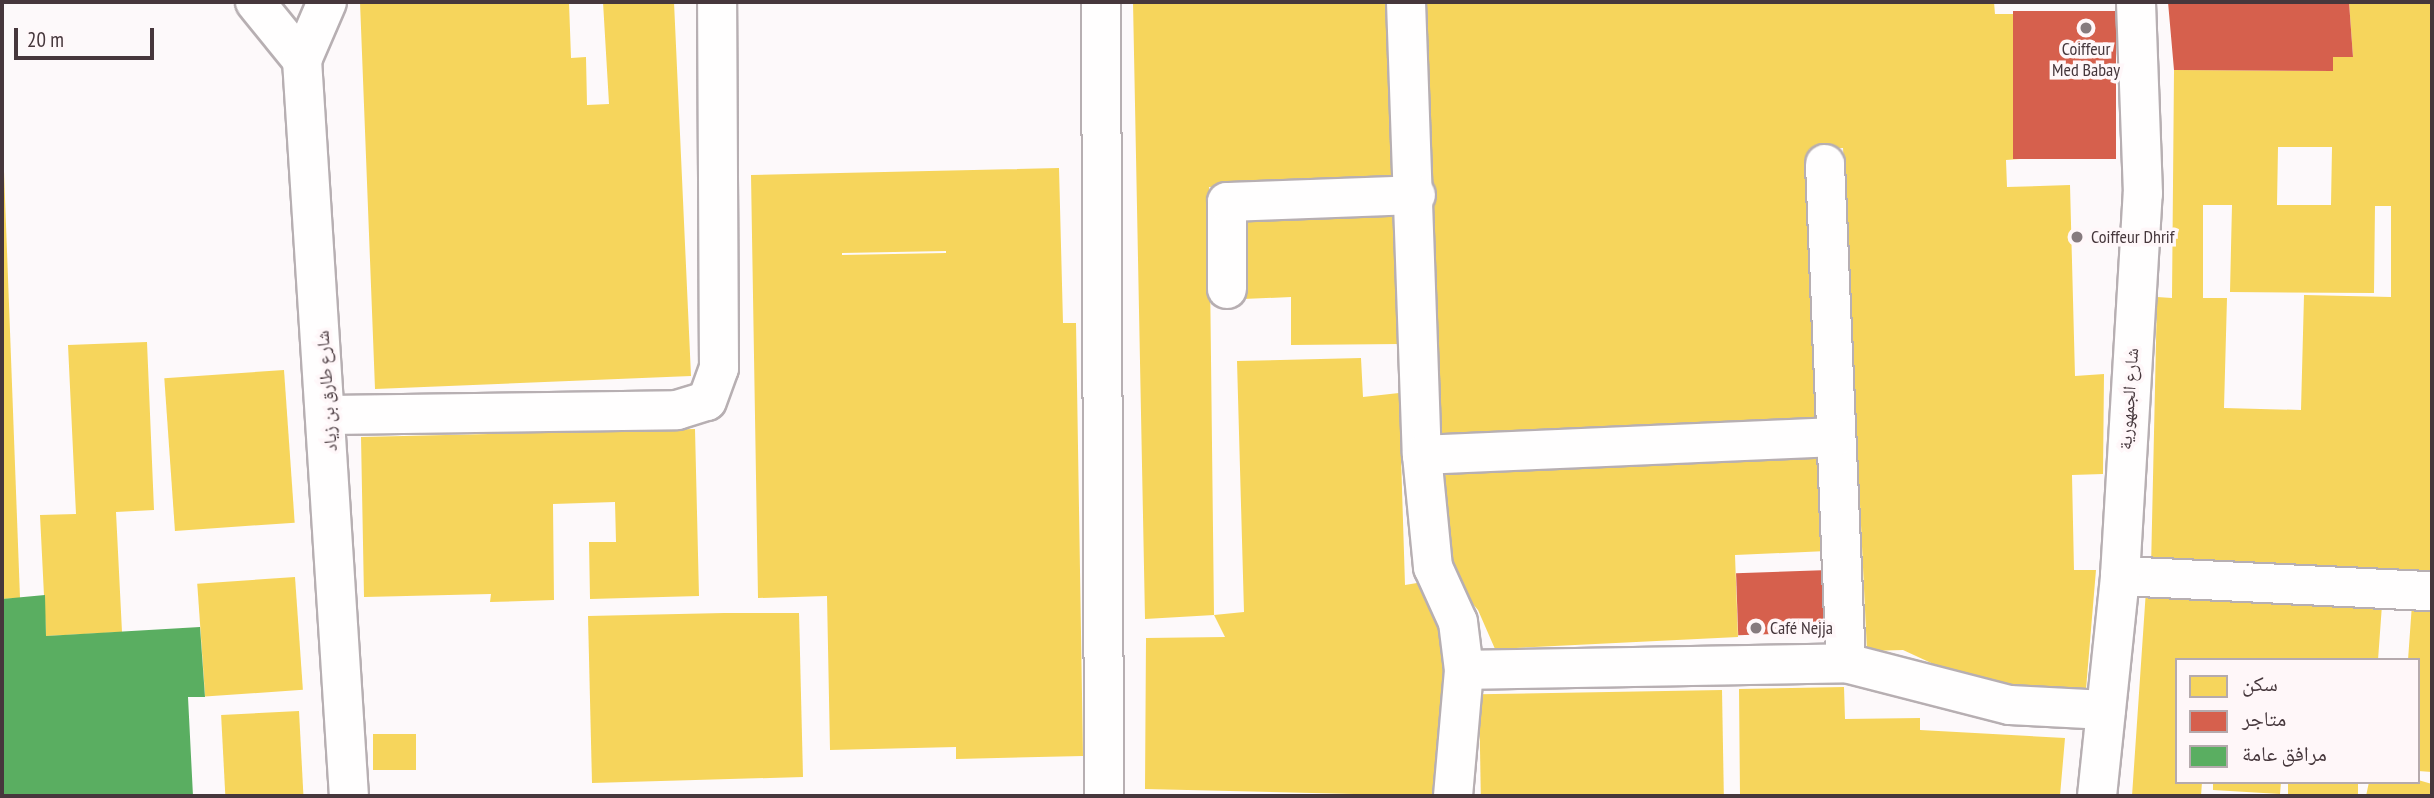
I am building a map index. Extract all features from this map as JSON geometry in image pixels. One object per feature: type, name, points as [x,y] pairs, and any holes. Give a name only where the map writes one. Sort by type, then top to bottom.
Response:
[{"type":"street","points":[[255,2],[302,60],[327,2]]},
{"type":"street","points":[[329,415],[677,410],[707,401],[719,368],[716,2]]},
{"type":"street","points":[[1101,2],[1104,796]]},
{"type":"street","points":[[1406,2],[1416,195],[1422,455],[1433,567],[1458,622],[1464,670],[1453,796]]},
{"type":"street","name":"شارع الجمهورية","points":[[2097,796],[2120,576],[2143,194],[2136,2]]},
{"type":"street","name":"شارع طارق بن زياد","points":[[302,60],[329,415],[349,796]]},
{"type":"street","points":[[1825,164],[1846,663]]},
{"type":"street","points":[[1227,289],[1227,202],[1416,195]]},
{"type":"street","points":[[1422,455],[1835,437]]},
{"type":"street","points":[[2120,576],[2432,591]]},
{"type":"street","points":[[1464,670],[1846,663],[2010,705],[2106,710]]},
{"type":"building: سكن","points":[[360,2],[569,2],[571,58],[586,57],[587,105],[609,104],[603,2],[674,2],[691,376],[375,389]]},
{"type":"building: سكن","points":[[1133,2],[1390,2],[1397,179],[1209,187],[1214,615],[1145,619]]},
{"type":"building: سكن","points":[[1426,2],[1994,2],[1995,14],[2013,14],[2020,159],[2006,160],[2007,187],[2070,185],[2075,376],[2104,374],[2103,474],[2072,475],[2074,570],[2096,570],[2086,689],[1979,685],[1903,650],[1867,651],[1843,148],[1809,149],[1815,425],[1437,437]]},
{"type":"building: سكن","points":[[2349,2],[2432,2],[2432,573],[2151,568],[2157,297],[2172,298],[2174,70],[2333,71],[2333,57],[2353,57]],"holes":[[[2278,147],[2332,147],[2331,205],[2277,205]],[[2203,205],[2232,205],[2230,292],[2374,293],[2375,206],[2391,206],[2391,297],[2304,295],[2301,410],[2224,408],[2227,298],[2203,298]]]},
{"type":"building: سكن","points":[[2,118],[20,598],[2,599]]},
{"type":"building: سكن","points":[[1059,168],[1063,323],[1076,323],[1083,756],[956,759],[956,747],[830,750],[827,596],[758,598],[751,175]],"holes":[[[946,251],[946,253],[842,255]]]},
{"type":"building: سكن","points":[[1398,214],[1400,344],[1291,345],[1291,297],[1243,299],[1241,218]]},
{"type":"building: سكن","points":[[147,342],[154,510],[116,512],[122,632],[46,636],[40,515],[76,514],[68,345]]},
{"type":"building: سكن","points":[[1361,358],[1363,397],[1399,393],[1405,585],[1417,583],[1440,619],[1451,672],[1438,796],[1145,789],[1146,638],[1225,637],[1214,615],[1244,612],[1237,361]]},
{"type":"building: سكن","points":[[284,370],[295,523],[175,531],[164,378]]},
{"type":"building: سكن","points":[[695,429],[699,596],[590,599],[589,542],[616,542],[615,502],[553,504],[554,600],[490,602],[491,594],[364,597],[361,437]]},
{"type":"building: سكن","points":[[1823,450],[1827,551],[1735,555],[1738,637],[1495,649],[1478,610],[1447,574],[1441,470]]},
{"type":"building: سكن","points":[[295,577],[303,690],[205,697],[197,584]]},
{"type":"building: سكن","points":[[2146,590],[2382,605],[2378,658],[2175,658],[2175,784],[2202,784],[2201,796],[2132,796]]},
{"type":"building: سكن","points":[[2412,604],[2432,606],[2432,772],[2420,771],[2420,658],[2408,658]]},
{"type":"building: سكن","points":[[799,613],[803,777],[592,783],[588,616]]},
{"type":"building: سكن","points":[[1844,687],[1845,719],[1920,718],[1920,730],[2065,738],[2060,796],[1740,796],[1739,689]]},
{"type":"building: سكن","points":[[1722,690],[1724,796],[1481,796],[1479,694]]},
{"type":"building: سكن","points":[[299,711],[303,794],[225,796],[221,715]]},
{"type":"building: سكن","points":[[373,734],[416,734],[416,770],[373,770]]},
{"type":"building: سكن","points":[[2420,781],[2432,784],[2432,796],[2366,796],[2369,784],[2420,784]]},
{"type":"building: سكن","points":[[2213,784],[2281,784],[2280,794],[2213,790]]},
{"type":"building: سكن","points":[[2288,784],[2358,784],[2358,796],[2288,796]]},
{"type":"building: متاجر","points":[[2168,2],[2349,2],[2353,57],[2333,57],[2333,71],[2174,70]]},
{"type":"building: متاجر","points":[[2013,11],[2116,11],[2116,159],[2013,159]]},
{"type":"building: متاجر","points":[[1829,570],[1831,632],[1738,635],[1736,573]]},
{"type":"building: مرافق عامة","points":[[45,595],[46,636],[200,627],[205,697],[188,697],[193,796],[2,796],[2,599]]},
{"type":"place","name":"Coiffeur Med Babay","points":[[2086,28]]},
{"type":"place","name":"Coiffeur Dhrif","points":[[2077,237]]},
{"type":"place","name":"Café Nejja","points":[[1756,628]]}]
